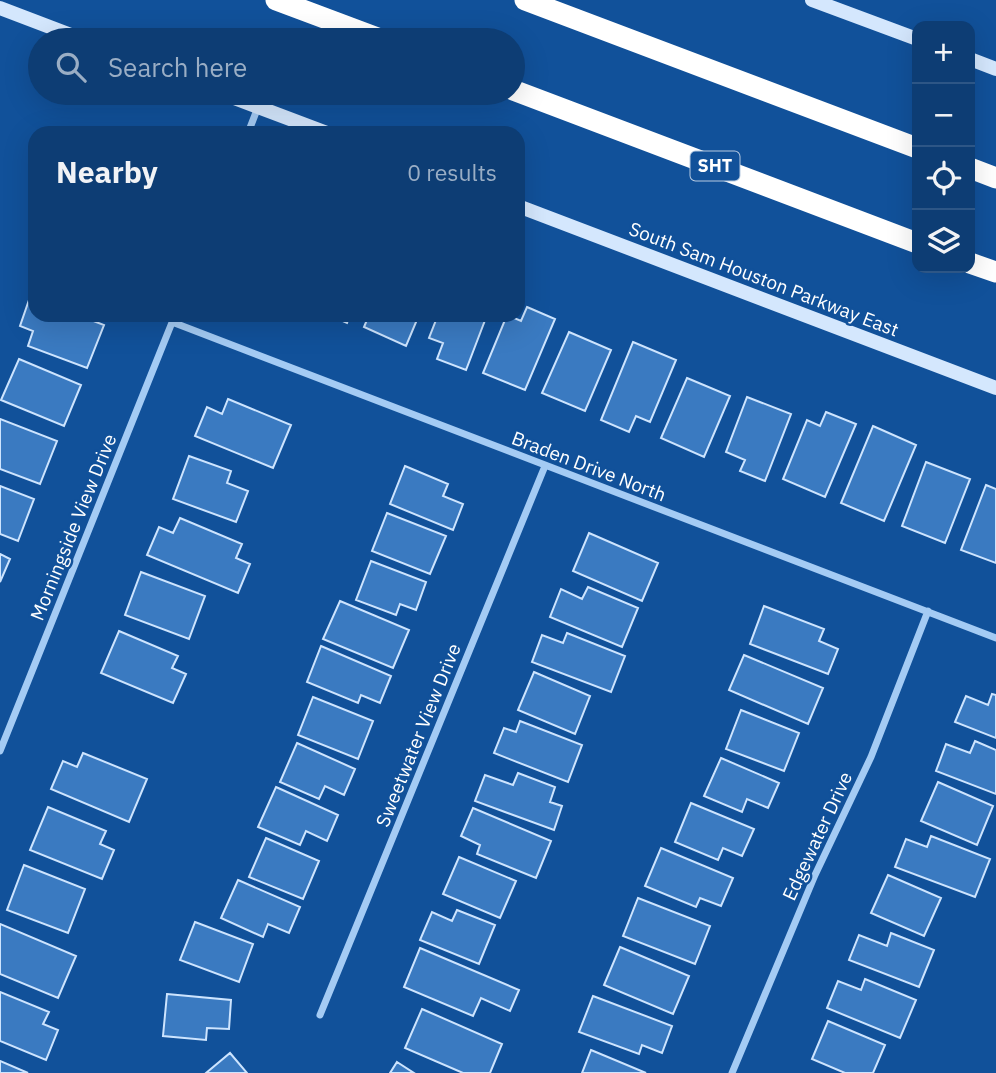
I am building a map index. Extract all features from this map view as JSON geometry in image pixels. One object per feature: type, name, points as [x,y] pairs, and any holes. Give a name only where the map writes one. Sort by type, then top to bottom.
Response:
[{"type":"highway","points":[[276,0],[351,28]]},
{"type":"highway","points":[[525,0],[914,147]]},
{"type":"highway","name":"SHT","points":[[525,95],[912,241]]},
{"type":"highway","points":[[975,170],[996,178]]},
{"type":"highway","points":[[975,264],[996,272]]},
{"type":"main road","points":[[812,0],[912,37]]},
{"type":"main road","points":[[0,8],[52,28]]},
{"type":"main road","points":[[975,61],[996,69]]},
{"type":"main road","points":[[253,105],[308,126]]},
{"type":"main road","name":"South Sam Houston Parkway East","points":[[525,209],[996,388]]},
{"type":"street","points":[[251,126],[258,107]]},
{"type":"street","name":"Morningside View Drive","points":[[0,751],[172,322]]},
{"type":"street","name":"Braden Drive North","points":[[181,322],[545,466],[996,638]]},
{"type":"street","name":"Sweetwater View Drive","points":[[320,1015],[545,466]]},
{"type":"street","name":"Edgewater Drive","points":[[732,1073],[815,875],[872,757],[928,611]]},
{"type":"building","points":[[28,303],[28,322],[96,322],[104,325],[87,368],[28,346],[33,331],[20,326]]},
{"type":"building","points":[[527,307],[555,319],[525,390],[483,373],[504,322],[525,322]]},
{"type":"building","points":[[366,322],[416,322],[406,346],[364,327]]},
{"type":"building","points":[[435,322],[484,322],[466,370],[437,359],[443,343],[429,338]]},
{"type":"building","points":[[569,332],[611,350],[585,411],[542,393]]},
{"type":"building","points":[[633,342],[676,360],[650,422],[636,416],[629,432],[601,420]]},
{"type":"building","points":[[19,359],[81,385],[64,426],[1,400]]},
{"type":"building","points":[[687,378],[730,396],[704,457],[661,438]]},
{"type":"building","points":[[747,397],[791,414],[765,481],[740,471],[745,460],[726,452]]},
{"type":"building","points":[[228,399],[291,425],[273,468],[195,436],[207,407],[222,414]]},
{"type":"building","points":[[826,412],[856,424],[825,497],[783,479],[807,420],[820,426]]},
{"type":"building","points":[[0,419],[57,441],[40,484],[0,469]]},
{"type":"building","points":[[873,426],[916,445],[884,521],[841,503]]},
{"type":"building","points":[[189,456],[231,471],[227,483],[248,491],[236,522],[173,499]]},
{"type":"building","points":[[926,462],[970,479],[945,543],[902,526]]},
{"type":"building","points":[[405,466],[448,484],[443,496],[463,504],[453,530],[390,504]]},
{"type":"building","points":[[986,485],[996,489],[996,563],[961,550]]},
{"type":"building","points":[[0,486],[34,499],[18,541],[0,534]]},
{"type":"building","points":[[387,513],[446,536],[430,574],[372,551]]},
{"type":"building","points":[[180,518],[242,544],[236,558],[250,564],[238,593],[147,555],[159,527],[173,533]]},
{"type":"building","points":[[589,533],[658,563],[642,601],[573,571]]},
{"type":"building","points":[[0,554],[10,559],[0,582]]},
{"type":"building","points":[[371,561],[426,582],[416,610],[400,604],[396,615],[356,600]]},
{"type":"building","points":[[141,572],[205,596],[189,639],[125,615]]},
{"type":"building","points":[[588,587],[638,608],[622,647],[550,617],[561,589],[582,599]]},
{"type":"building","points":[[340,601],[409,630],[393,668],[323,639]]},
{"type":"building","points":[[764,606],[824,629],[819,641],[838,649],[828,674],[750,644]]},
{"type":"building","points":[[119,631],[178,656],[172,668],[186,674],[173,703],[101,673]]},
{"type":"building","points":[[567,633],[625,656],[611,692],[532,662],[542,635],[563,643]]},
{"type":"building","points":[[321,646],[391,676],[380,703],[361,695],[358,703],[307,682]]},
{"type":"building","points":[[744,655],[823,688],[808,724],[729,690]]},
{"type":"building","points":[[534,672],[590,696],[575,734],[518,710]]},
{"type":"building","points":[[992,694],[996,695],[996,738],[955,722],[966,696],[988,705]]},
{"type":"building","points":[[313,697],[373,721],[358,759],[298,735]]},
{"type":"building","points":[[741,710],[799,733],[784,771],[726,749]]},
{"type":"building","points":[[520,721],[582,745],[568,782],[494,753],[504,728],[516,732]]},
{"type":"building","points":[[975,741],[996,750],[996,794],[936,771],[946,744],[970,753]]},
{"type":"building","points":[[297,743],[355,769],[344,795],[325,786],[319,799],[280,782]]},
{"type":"building","points":[[83,753],[147,779],[129,822],[51,789],[63,761],[77,767]]},
{"type":"building","points":[[721,758],[779,783],[768,808],[747,799],[742,812],[704,796]]},
{"type":"building","points":[[518,773],[555,787],[550,802],[562,806],[554,830],[475,801],[485,775],[513,785]]},
{"type":"building","points":[[938,782],[993,806],[977,845],[921,821]]},
{"type":"building","points":[[276,787],[338,815],[327,841],[306,831],[300,845],[258,827]]},
{"type":"building","points":[[691,803],[754,829],[742,856],[723,848],[718,860],[675,842]]},
{"type":"building","points":[[48,807],[106,831],[100,844],[114,850],[102,879],[30,850]]},
{"type":"building","points":[[473,808],[551,841],[536,878],[477,854],[480,845],[461,836]]},
{"type":"building","points":[[931,836],[990,859],[975,897],[895,867],[906,839],[927,847]]},
{"type":"building","points":[[266,838],[319,861],[303,899],[249,877]]},
{"type":"building","points":[[661,848],[733,878],[721,906],[700,898],[696,907],[645,886]]},
{"type":"building","points":[[459,857],[516,881],[500,918],[443,894]]},
{"type":"building","points":[[24,865],[85,889],[68,933],[7,910]]},
{"type":"building","points":[[888,875],[941,898],[924,936],[871,913]]},
{"type":"building","points":[[238,880],[300,907],[289,933],[268,924],[263,937],[221,918]]},
{"type":"building","points":[[638,898],[710,926],[695,964],[623,936]]},
{"type":"building","points":[[457,910],[495,925],[479,964],[420,940],[432,912],[452,921]]},
{"type":"building","points":[[195,922],[253,944],[239,982],[180,960]]},
{"type":"building","points":[[0,924],[76,956],[58,998],[0,974]]},
{"type":"building","points":[[891,933],[934,950],[919,987],[849,960],[859,935],[887,946]]},
{"type":"building","points":[[620,947],[689,976],[673,1014],[604,985]]},
{"type":"building","points":[[420,948],[519,990],[510,1011],[481,998],[473,1016],[404,987]]},
{"type":"building","points":[[865,979],[916,1000],[900,1038],[827,1008],[838,981],[861,990]]},
{"type":"building","points":[[0,992],[49,1012],[43,1024],[58,1030],[46,1060],[0,1041]]},
{"type":"building","points":[[167,994],[231,1000],[229,1029],[207,1028],[206,1040],[163,1036]]},
{"type":"building","points":[[593,996],[672,1026],[662,1053],[642,1045],[639,1054],[579,1032]]},
{"type":"building","points":[[422,1009],[502,1044],[490,1073],[463,1073],[405,1048]]},
{"type":"building","points":[[828,1021],[885,1045],[873,1073],[845,1073],[812,1059]]},
{"type":"building","points":[[591,1050],[646,1073],[582,1073]]},
{"type":"building","points":[[230,1053],[247,1073],[206,1073]]},
{"type":"building","points":[[0,1061],[28,1073],[0,1073]]},
{"type":"building","points":[[397,1062],[414,1073],[390,1073]]}]
